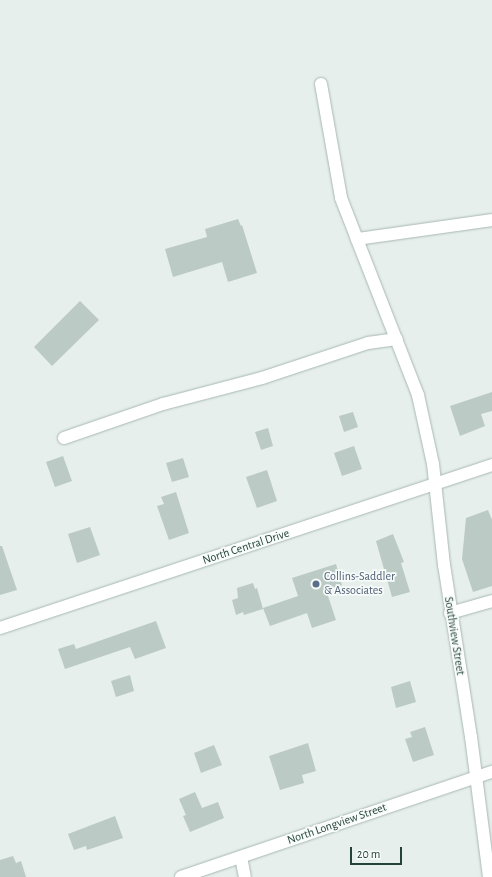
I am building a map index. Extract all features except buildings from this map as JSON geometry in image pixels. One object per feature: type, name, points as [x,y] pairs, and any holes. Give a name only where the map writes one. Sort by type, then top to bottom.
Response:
[{"type":"street","name":"Southview Street","points":[[321,84],[340,198],[418,394],[433,464],[450,614],[489,856],[489,877]]},
{"type":"street","points":[[357,238],[492,220]]},
{"type":"street","points":[[64,438],[164,404],[262,378],[368,344],[397,339]]},
{"type":"street","name":"North Central Drive","points":[[0,628],[492,465]]},
{"type":"street","points":[[450,614],[492,601]]},
{"type":"street","name":"North Longview Street","points":[[181,877],[492,772]]},
{"type":"street","points":[[241,857],[245,877]]},
{"type":"place","name":"Collins-Saddler & Associates","points":[[316,584]]}]
